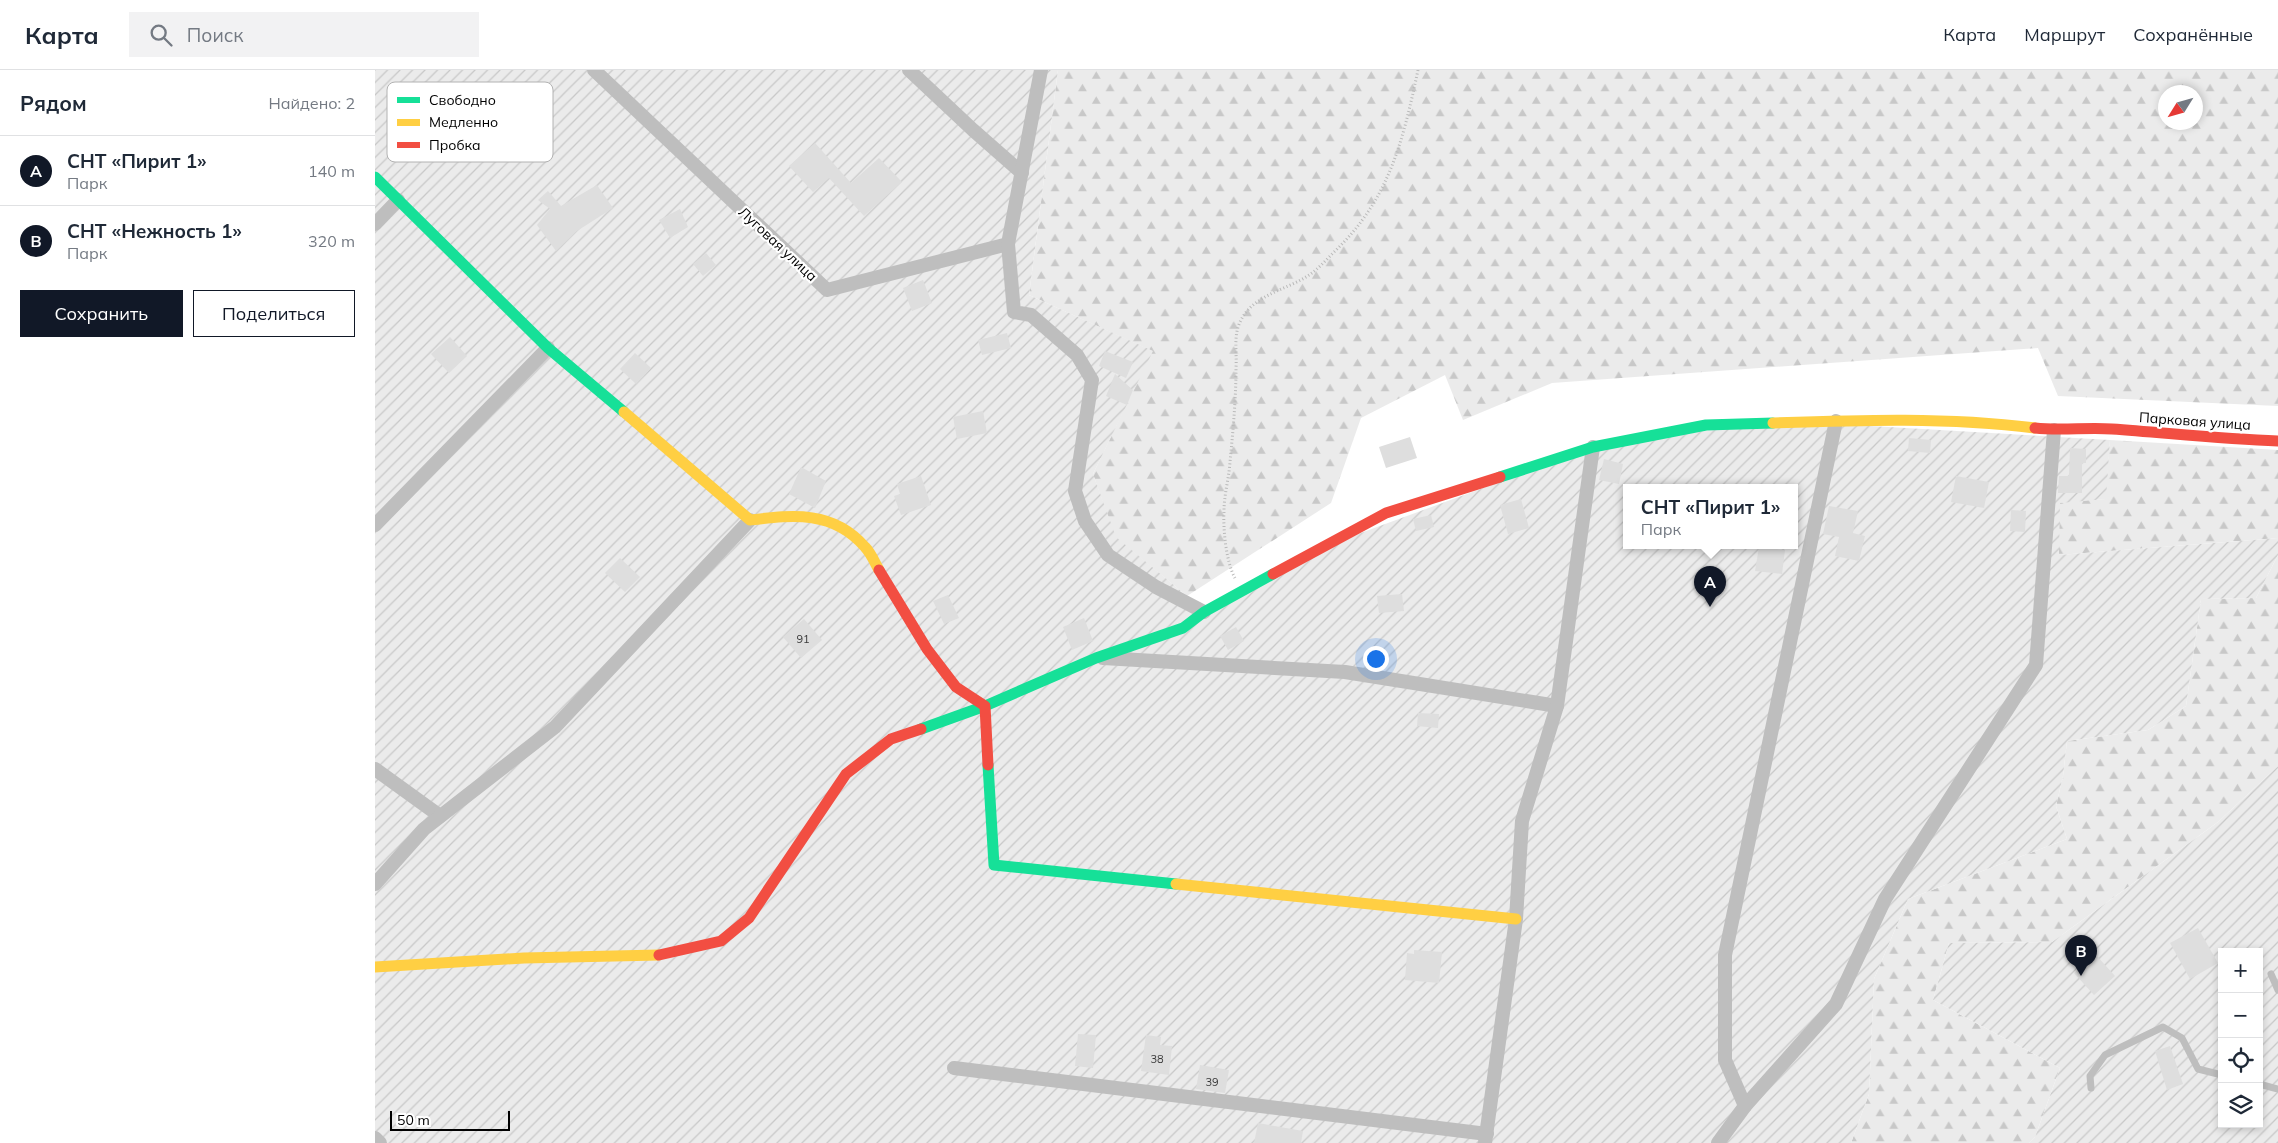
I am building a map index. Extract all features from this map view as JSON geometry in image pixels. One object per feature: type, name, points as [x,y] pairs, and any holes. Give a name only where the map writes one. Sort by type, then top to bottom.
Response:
[{"type":"street","name":"Луговая улица","points":[[594,70],[827,290],[1008,244]]},
{"type":"street","points":[[909,70],[1022,173]]},
{"type":"street","points":[[1041,70],[1008,244],[1014,312],[1031,316],[1077,355],[1092,380],[1075,491],[1085,521],[1108,555],[1156,587],[1204,612]]},
{"type":"street","points":[[375,176],[548,348],[750,520]]},
{"type":"street","points":[[375,224],[398,200]]},
{"type":"street","points":[[375,524],[548,348]]},
{"type":"street","name":"Парковая улица","points":[[375,967],[524,958],[666,955],[721,941],[749,918],[846,774],[891,739],[985,706],[1096,658],[1183,628],[1204,612],[1386,513],[1593,447],[1706,425],[1903,419],[1989,422],[2054,430],[2110,429],[2213,439],[2278,441]]},
{"type":"street","points":[[1745,1106],[1725,1060],[1725,955],[1836,421]]},
{"type":"street","points":[[1718,1143],[1745,1106],[1836,1004],[1885,899],[2036,665],[2054,430]]},
{"type":"street","points":[[955,1068],[1486,1139],[1516,919],[1522,821],[1557,706],[1593,447]]},
{"type":"street","points":[[375,884],[424,829],[555,727],[750,520],[796,515],[837,524],[865,547],[927,649],[956,687],[985,706],[994,865],[1516,919]]},
{"type":"street","points":[[1096,658],[1345,672],[1557,706]]},
{"type":"street","points":[[375,769],[441,816]]},
{"type":"street","points":[[375,1138],[380,1143]]},
{"type":"lane","points":[[2271,974],[2278,990]]},
{"type":"lane","points":[[2091,1088],[2090,1076],[2105,1055],[2163,1027],[2182,1038],[2199,1069],[2218,1074]]},
{"type":"lane","points":[[2263,1085],[2278,1089]]},
{"type":"path","points":[[1242,592],[1233,574],[1226,542],[1224,511],[1230,463],[1236,368],[1235,336],[1241,319],[1255,301],[1286,288],[1313,273],[1346,241],[1377,201],[1391,170],[1408,116],[1417,70]]},
{"type":"green space","points":[[375,70],[1058,70],[1029,295],[1153,351],[1093,474],[1116,537],[1187,596],[1205,614],[1358,534],[1573,455],[1713,429],[1854,425],[2110,440],[2106,499],[2060,503],[2059,555],[2278,538],[2278,555],[2256,598],[2201,599],[2186,706],[2148,730],[2067,741],[2063,776],[2056,806],[2067,839],[1908,899],[1874,979],[1869,1094],[1851,1143],[375,1143]]},
{"type":"green space","points":[[1058,70],[2278,70],[2278,406],[2058,396],[2038,348],[1552,383],[1463,420],[1445,375],[1361,418],[1331,503],[1187,596],[1115,537],[1093,474],[1152,351],[1029,295]]},
{"type":"green space","points":[[2110,440],[2278,450],[2278,538],[2059,555],[2059,502],[2105,499]]},
{"type":"green space","points":[[2278,555],[2278,766],[2218,822],[2052,942],[1949,943],[1933,1000],[2060,1068],[2035,1137],[2029,1143],[1851,1143],[1869,1094],[1874,979],[1908,899],[2067,839],[2056,806],[2063,776],[2067,741],[2148,730],[2186,706],[2201,599],[2256,598]]},
{"type":"green space","points":[[2278,766],[2278,1143],[2029,1143],[2035,1137],[2060,1068],[1933,1000],[1949,943],[2052,942],[2218,822]]},
{"type":"building","points":[[815,143],[851,183],[879,158],[902,182],[864,216],[829,178],[813,192],[789,166]]},
{"type":"building","points":[[597,185],[613,208],[577,231],[556,251],[537,225],[550,209],[538,200],[548,191],[561,206]]},
{"type":"building","points":[[680,209],[688,227],[670,238],[659,220]]},
{"type":"building","points":[[706,253],[716,265],[703,276],[693,264]]},
{"type":"building","points":[[923,280],[932,303],[912,311],[903,288]]},
{"type":"building","points":[[1007,333],[1011,348],[982,355],[978,340]]},
{"type":"building","points":[[450,337],[467,356],[449,373],[431,354]]},
{"type":"building","points":[[1105,351],[1133,362],[1126,378],[1099,366]]},
{"type":"building","points":[[635,353],[651,368],[636,384],[620,369]]},
{"type":"building","points":[[1115,374],[1133,390],[1127,405],[1106,396]]},
{"type":"building","points":[[983,411],[987,433],[957,439],[953,417]]},
{"type":"building","points":[[1410,437],[1417,458],[1386,468],[1379,447]]},
{"type":"building","points":[[1909,438],[1931,440],[1930,453],[1908,451]]},
{"type":"building","points":[[2070,448],[2086,449],[2086,463],[2082,463],[2082,493],[2058,493],[2059,476],[2069,476]]},
{"type":"building","points":[[1604,459],[1623,464],[1619,484],[1599,480]]},
{"type":"building","points":[[801,467],[826,481],[815,508],[789,494]]},
{"type":"building","points":[[921,476],[931,505],[901,515],[894,496],[900,494],[897,484]]},
{"type":"building","points":[[1956,476],[1989,482],[1984,508],[1951,502]]},
{"type":"building","points":[[1521,499],[1529,528],[1508,534],[1500,505]]},
{"type":"building","points":[[1829,506],[1858,511],[1853,533],[1865,536],[1859,561],[1835,556],[1839,537],[1823,534]]},
{"type":"building","points":[[2011,510],[2026,511],[2025,532],[2010,531]]},
{"type":"building","points":[[1431,515],[1434,527],[1416,531],[1413,519]]},
{"type":"building","points":[[1759,549],[1785,550],[1782,574],[1755,571]]},
{"type":"building","points":[[620,558],[640,577],[625,592],[605,573]]},
{"type":"building","points":[[1402,594],[1404,611],[1379,613],[1377,596]]},
{"type":"building","points":[[948,595],[959,618],[944,624],[933,601]]},
{"type":"building","points":[[1084,618],[1093,641],[1072,650],[1063,627]]},
{"type":"building","points":[[804,619],[822,640],[801,658],[783,637]]},
{"type":"building","points":[[1236,627],[1244,641],[1228,650],[1220,636]]},
{"type":"building","points":[[1418,713],[1439,714],[1438,728],[1417,726]]},
{"type":"building","points":[[2198,928],[2218,963],[2190,979],[2170,943]]},
{"type":"building","points":[[1414,950],[1442,952],[1439,983],[1405,980],[1407,953],[1414,954]]},
{"type":"building","points":[[2095,954],[2115,976],[2094,995],[2074,973]]},
{"type":"building","points":[[1078,1034],[1096,1035],[1093,1068],[1075,1066]]},
{"type":"building","points":[[1146,1035],[1161,1037],[1160,1045],[1172,1046],[1169,1075],[1141,1071]]},
{"type":"building","points":[[2170,1046],[2183,1084],[2167,1090],[2155,1051]]},
{"type":"building","points":[[1200,1065],[1229,1070],[1225,1093],[1196,1089]]},
{"type":"building","points":[[1258,1123],[1303,1131],[1301,1143],[1254,1143]]},
{"type":"traffic: fast","points":[[375,177],[548,348],[624,412]]},
{"type":"traffic: fast","points":[[1500,477],[1593,447],[1706,425],[1773,423]]},
{"type":"traffic: fast","points":[[921,729],[985,706],[1096,658],[1183,628],[1204,612],[1273,574]]},
{"type":"traffic: fast","points":[[988,765],[994,865],[1176,884]]},
{"type":"traffic: slow","points":[[624,412],[750,520],[797,517],[812,518],[840,526],[853,535],[867,549],[879,570]]},
{"type":"traffic: slow","points":[[1773,423],[1872,420],[1937,421],[2035,428]]},
{"type":"traffic: slow","points":[[1176,884],[1516,919]]},
{"type":"traffic: slow","points":[[375,967],[524,958],[659,955]]},
{"type":"traffic: jam","points":[[2035,428],[2112,429],[2278,441]]},
{"type":"traffic: jam","points":[[1273,574],[1386,513],[1500,477]]},
{"type":"traffic: jam","points":[[879,570],[927,649],[956,687],[985,706],[988,765]]},
{"type":"traffic: jam","points":[[659,955],[721,941],[749,918],[846,774],[891,739],[921,729]]},
{"type":"place","name":"СНТ «Пирит 1»","points":[[1710,607]]},
{"type":"place","name":"СНТ «Нежность 1»","points":[[2081,976]]}]
